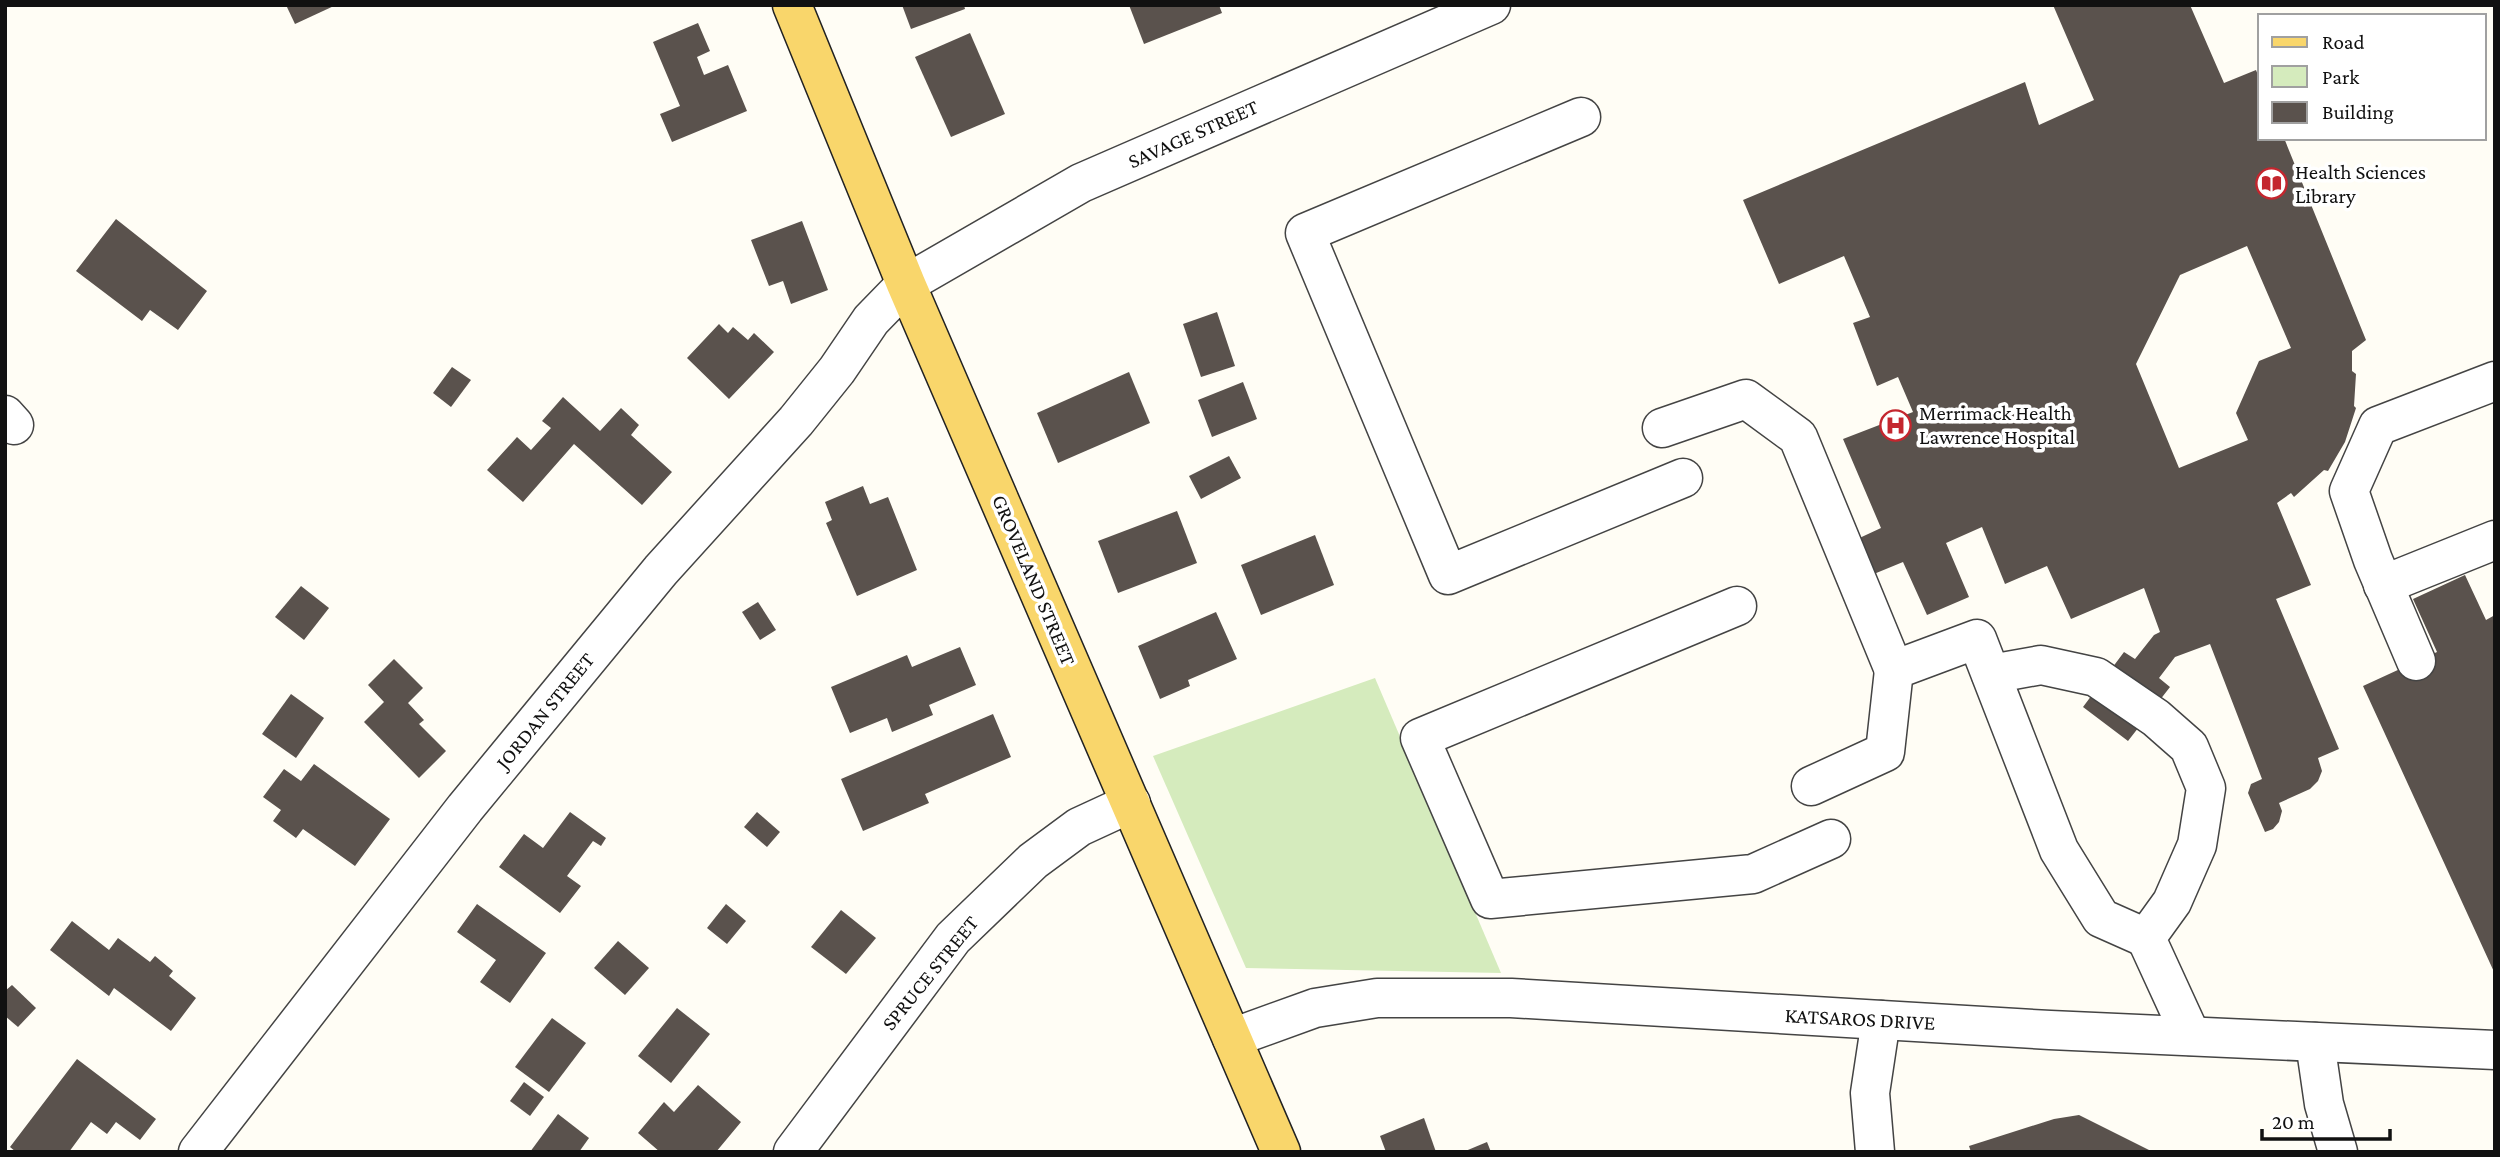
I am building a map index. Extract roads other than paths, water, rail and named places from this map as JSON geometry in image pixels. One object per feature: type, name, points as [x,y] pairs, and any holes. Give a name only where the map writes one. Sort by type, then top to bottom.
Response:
[{"type":"main road","name":"GROVELAND STREET","points":[[792,5],[906,284],[1282,1152]]},
{"type":"street","name":"SAVAGE STREET","points":[[906,284],[1081,183],[1491,5]]},
{"type":"street","points":[[1581,117],[1305,233],[1448,575],[1683,478]]},
{"type":"street","name":"JORDAN STREET","points":[[198,1152],[465,808],[661,570],[796,421],[837,370],[871,320],[906,284]]},
{"type":"street","points":[[2416,661],[2383,585],[2349,491],[2378,426],[2495,382]]},
{"type":"street","points":[[1662,428],[1746,399],[1798,437],[1894,670],[1885,752],[1811,786]]},
{"type":"street","points":[[2383,585],[2495,540]]},
{"type":"street","points":[[1737,606],[1420,738],[1490,899],[1753,874],[1831,839]]},
{"type":"street","points":[[1894,670],[1977,639],[2059,850],[2101,918],[2146,938],[2191,1036]]},
{"type":"street","points":[[1991,674],[2041,665],[2096,677],[2156,718],[2189,747],[2206,788],[2197,845],[2172,902],[2146,938]]},
{"type":"street","name":"SPRUCE STREET","points":[[793,1152],[953,938],[1033,861],[1079,827],[1131,803]]},
{"type":"street","name":"KATSAROS DRIVE","points":[[1232,1038],[1315,1008],[1377,998],[1511,998],[1881,1020],[2495,1050]]},
{"type":"street","points":[[1875,1152],[1870,1093],[1881,1020]]},
{"type":"street","points":[[2315,1042],[2323,1104],[2338,1152]]},
{"type":"place","name":"Health Sciences Library","points":[[2272,184]]},
{"type":"place","name":"Merrimack Health Lawrence Hospital","points":[[1896,425]]}]
